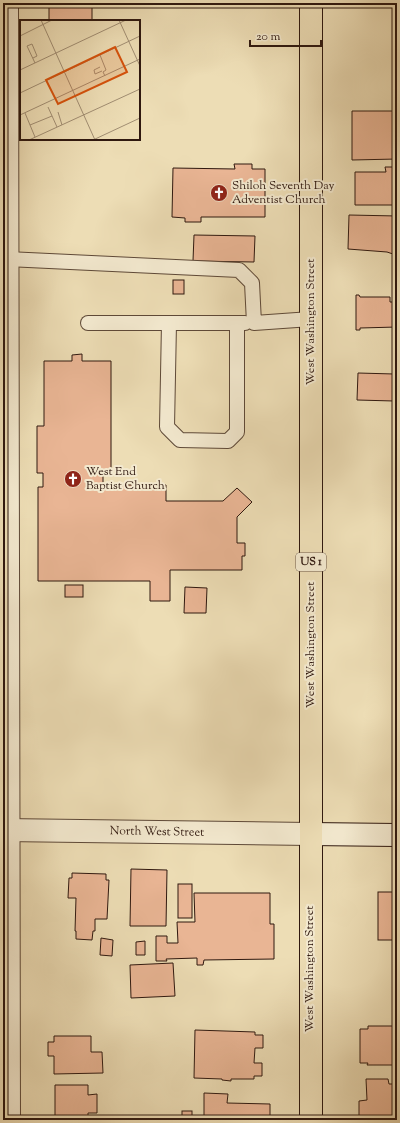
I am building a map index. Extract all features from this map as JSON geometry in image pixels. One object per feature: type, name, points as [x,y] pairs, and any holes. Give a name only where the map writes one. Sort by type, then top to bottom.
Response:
[{"type":"main road","name":"West Washington Street","points":[[310,1120],[312,3]]},
{"type":"street","points":[[7,3],[5,830],[9,1120]]},
{"type":"street","name":"North West Street","points":[[5,830],[397,835]]},
{"type":"lane","points":[[7,259],[238,270],[252,283],[254,323]]},
{"type":"lane","points":[[88,323],[254,323],[311,319]]},
{"type":"lane","points":[[170,323],[167,427],[180,440],[228,441],[237,432],[237,323]]},
{"type":"building","points":[[49,3],[82,3],[82,5],[92,5],[92,20],[49,20]]},
{"type":"building","points":[[352,111],[397,111],[397,159],[352,160]]},
{"type":"building","name":"Shiloh Seventh Day Adventist Church","points":[[234,164],[252,164],[252,169],[265,169],[265,217],[201,217],[201,222],[185,222],[185,218],[172,217],[173,168],[235,169]]},
{"type":"building","points":[[385,167],[397,167],[397,205],[355,205],[355,172],[386,172]]},
{"type":"building","points":[[349,215],[397,216],[397,247],[394,246],[393,254],[387,252],[348,249]]},
{"type":"building","points":[[194,235],[255,236],[254,262],[193,261]]},
{"type":"building","points":[[173,280],[184,280],[184,294],[173,294]]},
{"type":"building","points":[[356,295],[359,295],[360,297],[390,297],[390,302],[397,302],[397,327],[360,328],[360,330],[356,330]]},
{"type":"building","name":"West End Baptist Church","points":[[82,354],[82,361],[111,361],[111,474],[103,473],[103,485],[166,485],[166,501],[223,501],[237,488],[252,502],[237,517],[237,543],[245,543],[245,556],[242,556],[242,570],[170,570],[170,601],[150,601],[150,581],[38,581],[38,487],[43,487],[43,473],[37,473],[37,426],[44,426],[44,361],[72,361],[72,355]]},
{"type":"building","points":[[358,373],[394,374],[394,379],[397,379],[397,398],[394,398],[394,401],[357,400]]},
{"type":"building","points":[[65,585],[83,585],[83,597],[65,597]]},
{"type":"building","points":[[185,587],[207,588],[206,613],[184,613]]},
{"type":"building","points":[[131,869],[167,870],[166,926],[130,926]]},
{"type":"building","points":[[72,873],[106,874],[106,880],[109,880],[107,919],[95,919],[95,931],[93,931],[92,940],[76,939],[76,898],[68,898],[69,878],[72,878]]},
{"type":"building","points":[[178,884],[192,884],[192,918],[178,918]]},
{"type":"building","points":[[378,892],[397,892],[397,940],[378,940]]},
{"type":"building","points":[[194,893],[270,893],[270,924],[274,924],[274,959],[204,960],[203,965],[197,965],[197,958],[166,959],[167,961],[156,961],[156,936],[167,936],[167,943],[178,943],[177,922],[195,922]]},
{"type":"building","points":[[101,938],[113,940],[112,956],[100,955]]},
{"type":"building","points":[[145,941],[145,955],[136,955],[136,942]]},
{"type":"building","points":[[173,963],[175,996],[131,998],[130,965]]},
{"type":"building","points":[[368,1026],[397,1026],[397,1065],[367,1065],[368,1063],[360,1063],[360,1029],[368,1029]]},
{"type":"building","points":[[195,1030],[255,1032],[255,1035],[263,1035],[263,1048],[255,1048],[254,1063],[262,1063],[262,1076],[254,1076],[254,1079],[231,1079],[231,1081],[222,1079],[194,1078]]},
{"type":"building","points":[[54,1036],[91,1036],[91,1052],[102,1052],[103,1073],[54,1074],[54,1056],[48,1056],[48,1042],[54,1042]]},
{"type":"building","points":[[366,1079],[388,1079],[389,1084],[397,1084],[396,1120],[359,1120],[359,1101],[367,1100]]},
{"type":"building","points":[[55,1085],[88,1085],[88,1095],[97,1094],[97,1113],[88,1113],[88,1120],[55,1120]]},
{"type":"building","points":[[204,1093],[228,1094],[227,1103],[270,1104],[270,1120],[204,1120]]},
{"type":"building","points":[[182,1111],[192,1111],[192,1120],[182,1120]]},
{"type":"place","name":"Shiloh Seventh Day Adventist Church","points":[[219,193]]},
{"type":"place","name":"West End Baptist Church","points":[[73,479]]}]
